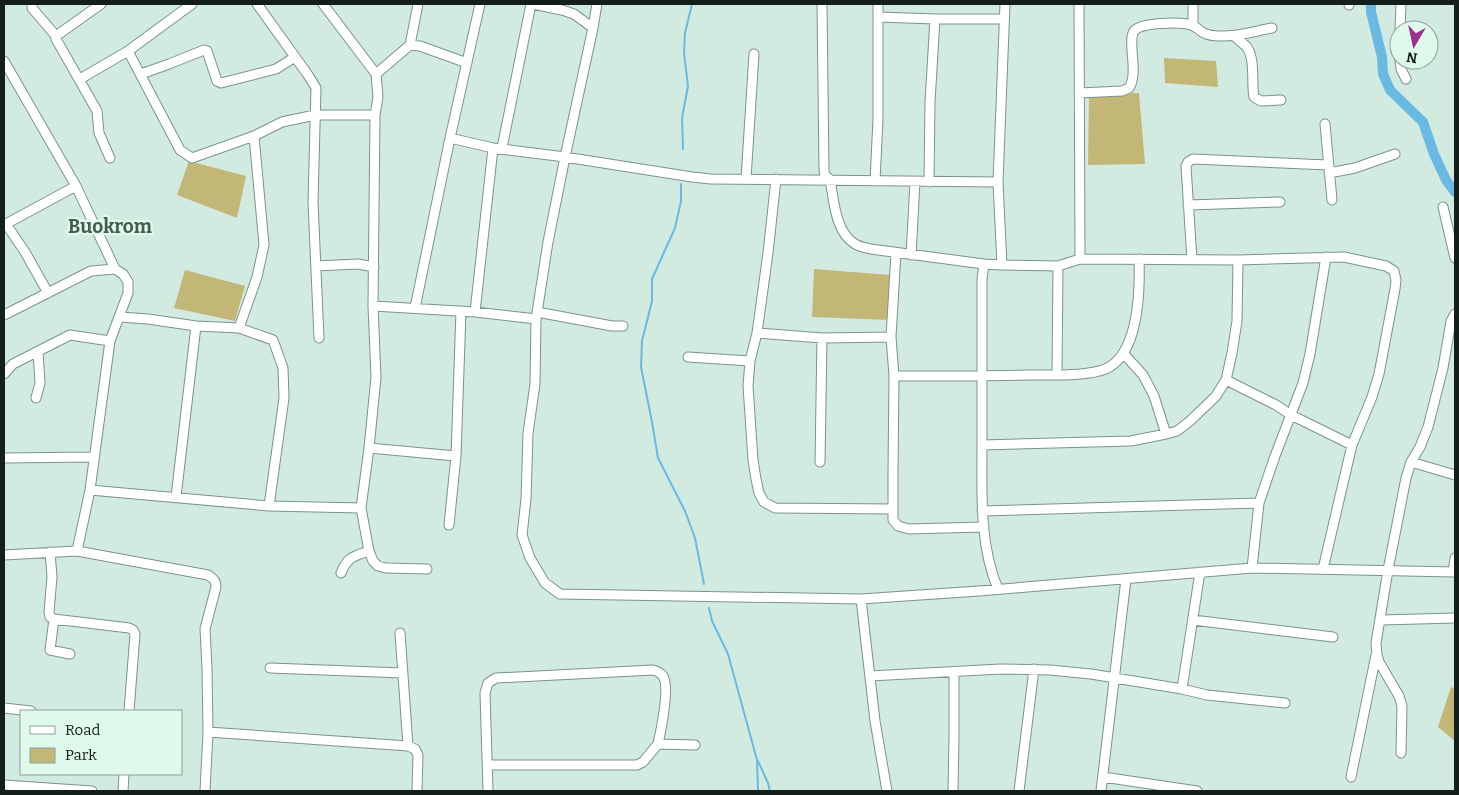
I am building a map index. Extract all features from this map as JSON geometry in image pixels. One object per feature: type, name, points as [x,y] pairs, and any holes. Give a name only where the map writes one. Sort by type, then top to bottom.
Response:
[{"type":"street","points":[[32,4],[32,8],[56,36],[97,112],[99,133],[110,158]]},
{"type":"street","points":[[56,36],[101,4]]},
{"type":"street","points":[[80,79],[128,51],[192,4]]},
{"type":"street","points":[[257,4],[316,88],[312,202],[319,338]]},
{"type":"street","points":[[323,4],[376,74],[378,96],[375,115],[373,306],[376,377],[361,508],[369,551],[373,561],[378,566],[386,568],[428,569]]},
{"type":"street","points":[[376,74],[410,45],[418,4]]},
{"type":"street","points":[[415,308],[480,4]]},
{"type":"street","points":[[476,312],[497,148],[532,4],[574,14],[593,28]]},
{"type":"street","points":[[597,4],[564,157],[536,315],[535,384],[528,433],[526,499],[522,535],[530,558],[545,583],[560,594],[860,599],[1252,568],[1454,572],[1455,558]]},
{"type":"street","points":[[822,4],[824,171],[830,180],[838,222],[853,243],[864,248],[896,253],[1002,265],[1058,266],[1080,259],[1238,260],[1344,257],[1386,266],[1394,271],[1395,289],[1379,374],[1372,397],[1352,446],[1323,569]]},
{"type":"street","points":[[874,180],[878,119],[878,4]]},
{"type":"street","points":[[1002,265],[998,182],[1005,4]]},
{"type":"street","points":[[1079,4],[1080,259]]},
{"type":"street","points":[[1193,4],[1194,25]]},
{"type":"street","points":[[1400,20],[1401,4]]},
{"type":"street","points":[[878,17],[1004,19]]},
{"type":"street","points":[[929,182],[930,102],[935,19]]},
{"type":"street","points":[[1079,93],[1122,91],[1129,88],[1133,77],[1132,37],[1134,31],[1140,27],[1168,24],[1194,25],[1204,33],[1219,36],[1234,36],[1272,28]]},
{"type":"street","points":[[1234,36],[1250,52],[1254,97],[1260,101],[1281,100]]},
{"type":"street","points":[[410,45],[420,46],[467,63]]},
{"type":"street","points":[[141,74],[204,50],[207,51],[217,81],[221,83],[276,69],[295,57]]},
{"type":"street","points":[[128,51],[180,150],[192,158],[254,136],[282,122],[315,115],[375,115]]},
{"type":"street","points":[[746,179],[754,54]]},
{"type":"street","points":[[4,61],[76,186],[115,269],[128,282],[128,293],[110,341],[90,490],[77,551]]},
{"type":"street","points":[[1402,70],[1406,79]]},
{"type":"street","points":[[1325,124],[1332,200]]},
{"type":"street","points":[[239,328],[257,277],[264,245],[254,136]]},
{"type":"street","points":[[450,138],[497,148],[692,178],[998,182]]},
{"type":"street","points":[[1192,260],[1186,166],[1193,158],[1329,169],[1355,168],[1394,154]]},
{"type":"street","points":[[776,179],[768,253],[757,333],[750,361],[748,386],[753,460],[759,493],[764,502],[775,508],[893,509]]},
{"type":"street","points":[[911,255],[915,182]]},
{"type":"street","points":[[48,293],[25,252],[5,224],[76,186]]},
{"type":"street","points":[[1188,205],[1280,202]]},
{"type":"street","points":[[1443,207],[1455,258]]},
{"type":"street","points":[[896,253],[892,337],[894,376],[894,520],[898,526],[909,529],[984,527]]},
{"type":"street","points":[[1252,568],[1259,503],[1303,383],[1310,354],[1326,257]]},
{"type":"street","points":[[894,376],[1056,375],[1104,370],[1112,366],[1129,342],[1140,292],[1140,259]]},
{"type":"street","points":[[982,445],[1130,442],[1178,431],[1216,396],[1226,380],[1237,322],[1238,260]]},
{"type":"street","points":[[316,266],[358,264],[374,267]]},
{"type":"street","points":[[984,264],[981,376],[982,511],[992,576],[998,589]]},
{"type":"street","points":[[1056,375],[1058,266]]},
{"type":"street","points":[[4,315],[91,271],[115,269]]},
{"type":"street","points":[[373,306],[536,315],[623,326]]},
{"type":"street","points":[[449,525],[456,456],[461,311]]},
{"type":"street","points":[[1351,777],[1376,655],[1376,642],[1388,570],[1406,478],[1411,462],[1420,448],[1428,427],[1444,368],[1451,321],[1455,314]]},
{"type":"street","points":[[120,317],[196,326],[239,328],[273,340],[283,368],[284,398],[269,506]]},
{"type":"street","points":[[176,497],[196,326]]},
{"type":"street","points":[[757,333],[822,338],[892,337]]},
{"type":"street","points":[[4,374],[13,364],[70,335],[110,341]]},
{"type":"street","points":[[820,462],[822,338]]},
{"type":"street","points":[[36,398],[40,384],[38,351]]},
{"type":"street","points":[[1123,353],[1143,375],[1154,396],[1166,434]]},
{"type":"street","points":[[688,357],[750,361]]},
{"type":"street","points":[[1226,380],[1352,446]]},
{"type":"street","points":[[369,448],[456,456]]},
{"type":"street","points":[[4,458],[94,457]]},
{"type":"street","points":[[1411,462],[1455,475]]},
{"type":"street","points":[[90,490],[269,506],[361,508]]},
{"type":"street","points":[[982,511],[1259,503]]},
{"type":"street","points":[[4,555],[77,551],[208,575],[214,579],[216,587],[205,630],[208,732],[205,791]]},
{"type":"street","points":[[341,573],[344,565],[351,557],[369,551]]},
{"type":"street","points":[[50,552],[52,577],[50,617],[133,630],[135,634],[129,710]]},
{"type":"street","points":[[1182,690],[1200,572]]},
{"type":"street","points":[[1101,791],[1126,579]]},
{"type":"street","points":[[860,599],[875,721],[886,791]]},
{"type":"street","points":[[1381,620],[1455,618]]},
{"type":"street","points":[[54,619],[50,650],[70,654]]},
{"type":"street","points":[[1194,620],[1333,637]]},
{"type":"street","points":[[400,634],[408,746]]},
{"type":"street","points":[[1376,655],[1401,701],[1401,753]]},
{"type":"street","points":[[270,668],[403,673]]},
{"type":"street","points":[[870,676],[1034,669],[1083,673],[1207,696],[1285,703]]},
{"type":"street","points":[[1019,791],[1034,669]]},
{"type":"street","points":[[488,765],[637,765],[644,762],[658,744],[663,719],[664,678],[658,671],[652,670],[496,678],[488,683],[485,693],[488,791]]},
{"type":"street","points":[[953,791],[954,672]]},
{"type":"street","points":[[4,708],[22,710]]},
{"type":"street","points":[[208,732],[408,746],[415,748],[418,755],[417,791]]},
{"type":"street","points":[[658,744],[695,745]]},
{"type":"street","points":[[123,791],[124,775]]},
{"type":"street","points":[[1104,777],[1178,790],[1197,791]]},
{"type":"street","points":[[4,784],[92,791]]},
{"type":"green space","points":[[1164,58],[1216,61],[1218,87],[1165,83]]},
{"type":"green space","points":[[1139,93],[1145,164],[1088,165],[1089,95]]},
{"type":"green space","points":[[189,161],[246,176],[237,218],[177,195]]},
{"type":"green space","points":[[814,269],[890,275],[889,320],[812,317]]},
{"type":"green space","points":[[185,270],[245,286],[235,321],[174,308]]},
{"type":"green space","points":[[1451,687],[1455,689],[1455,741],[1438,727]]},
{"type":"waterway","points":[[683,149],[682,118],[688,86],[684,53],[685,33],[692,4]]},
{"type":"waterway","points":[[1371,4],[1371,12],[1382,57],[1383,74],[1390,90],[1423,122],[1434,154],[1446,180],[1455,192]]},
{"type":"waterway","points":[[681,184],[681,201],[675,228],[652,279],[652,301],[642,341],[641,367],[658,458],[685,511],[695,538],[704,584]]},
{"type":"waterway","points":[[709,608],[712,621],[728,654],[757,760],[758,791]]},
{"type":"waterway","points":[[758,761],[770,791]]},
{"type":"district","name":"Buokrom","points":[[110,226]]}]
